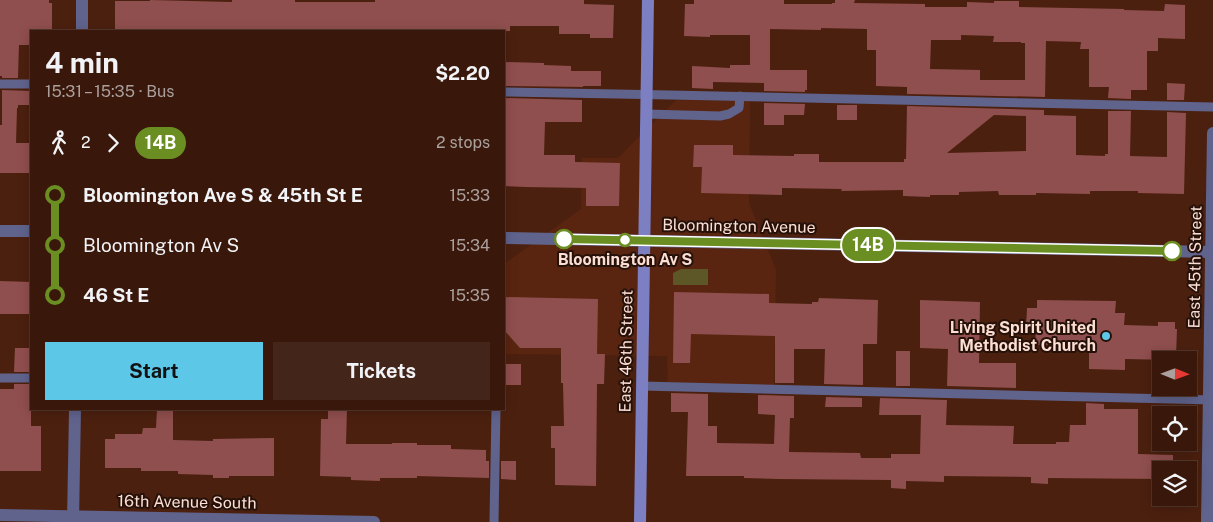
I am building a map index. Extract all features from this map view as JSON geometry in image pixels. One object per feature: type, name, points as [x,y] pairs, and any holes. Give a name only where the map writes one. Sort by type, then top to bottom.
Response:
[{"type":"main road","name":"East 46th Street","points":[[640,522],[648,0]]},
{"type":"street","points":[[82,0],[82,30]]},
{"type":"street","name":"East 45th Street","points":[[1207,522],[1211,400],[1213,133]]},
{"type":"street","points":[[0,231],[30,232]]},
{"type":"street","name":"Bloomington Avenue","points":[[505,238],[1212,252]]},
{"type":"street","points":[[73,519],[75,410]]},
{"type":"street","name":"16th Avenue South","points":[[0,515],[73,519],[374,522]]},
{"type":"lane","points":[[0,84],[30,84]]},
{"type":"lane","points":[[505,92],[1213,107]]},
{"type":"lane","points":[[646,114],[720,116],[729,114],[739,108],[740,96]]},
{"type":"lane","points":[[0,378],[30,378]]},
{"type":"lane","points":[[642,386],[1211,400]]},
{"type":"lane","points":[[494,522],[496,410]]},
{"type":"shaded area","points":[[676,100],[750,101],[749,203],[776,270],[774,392],[668,391],[667,356],[505,354],[505,263],[581,209],[582,158],[618,158]]},
{"type":"shaded area","points":[[681,269],[708,269],[708,285],[673,285],[673,273]]},
{"type":"building","points":[[0,0],[49,0],[49,3],[52,3],[52,30],[30,30],[30,45],[19,45],[18,78],[2,78],[0,76]]},
{"type":"building","points":[[232,0],[295,0],[295,2],[375,2],[375,0],[584,0],[584,4],[614,5],[613,38],[590,38],[590,34],[559,34],[559,26],[510,26],[510,31],[115,30],[115,1],[232,2]]},
{"type":"building","points":[[694,0],[784,0],[784,4],[832,4],[835,3],[835,0],[855,0],[854,3],[925,4],[925,7],[967,7],[967,2],[994,3],[994,1],[1019,1],[1019,7],[1164,11],[1165,4],[1185,5],[1185,39],[1158,38],[1158,51],[1147,51],[1147,90],[1131,90],[1131,99],[1108,98],[1109,87],[1089,87],[1089,49],[1080,49],[1081,42],[1046,41],[1045,97],[907,94],[907,87],[876,86],[876,50],[867,50],[867,29],[770,29],[770,70],[807,70],[807,90],[805,92],[764,91],[764,83],[713,82],[713,89],[692,88],[692,66],[730,68],[730,65],[750,65],[750,35],[684,36],[685,4],[694,4]],"holes":[[[961,35],[994,36],[993,42],[1025,43],[1025,80],[980,80],[980,70],[930,69],[931,40],[961,40]]]},
{"type":"building","points":[[505,62],[571,66],[571,71],[601,71],[601,86],[505,86]]},
{"type":"building","points":[[1167,83],[1185,84],[1184,100],[1167,100]]},
{"type":"building","points":[[2,90],[30,91],[30,105],[18,105],[17,108],[16,143],[30,143],[30,173],[0,173],[0,125],[2,125]]},
{"type":"building","points":[[505,98],[582,100],[582,122],[545,122],[544,155],[575,155],[575,162],[620,163],[619,206],[586,206],[586,188],[505,186]]},
{"type":"building","points":[[764,103],[805,104],[804,115],[784,115],[784,125],[764,125]]},
{"type":"building","points":[[837,105],[857,105],[857,120],[837,120]]},
{"type":"building","points":[[907,106],[1044,110],[1044,115],[1076,116],[1076,155],[1105,156],[1105,154],[1108,154],[1108,111],[1131,111],[1130,156],[1167,157],[1167,112],[1186,113],[1184,194],[1138,193],[1138,191],[1090,191],[1090,194],[1036,193],[1036,195],[999,195],[998,191],[959,192],[959,195],[930,195],[930,197],[903,196],[903,190],[841,191],[842,189],[782,188],[782,195],[701,193],[702,167],[693,167],[694,145],[733,145],[733,155],[794,156],[794,154],[819,154],[819,162],[904,162],[904,159],[906,159]],"holes":[[[994,115],[1026,116],[1026,151],[947,153]]]},
{"type":"building","points":[[0,281],[30,282],[30,314],[0,314]]},
{"type":"building","points":[[674,292],[769,294],[769,303],[812,304],[812,302],[818,302],[819,298],[878,300],[877,344],[863,344],[863,385],[824,384],[825,349],[794,349],[794,383],[775,383],[775,336],[691,334],[690,363],[673,363]]},
{"type":"building","points":[[505,297],[598,299],[597,354],[605,354],[604,384],[597,384],[596,486],[555,485],[555,448],[551,448],[551,426],[564,426],[561,348],[520,348],[505,331]]},
{"type":"building","points":[[920,300],[980,302],[979,363],[1016,363],[1016,388],[947,386],[948,349],[920,348]]},
{"type":"building","name":"Living Spirit United Methodist Church","points":[[1037,300],[1116,301],[1115,313],[1125,313],[1124,325],[1158,326],[1158,322],[1175,322],[1175,329],[1177,329],[1176,351],[1152,351],[1152,360],[1125,359],[1125,370],[1089,369],[1089,345],[1035,345],[1036,329],[1026,328],[1027,308],[1037,308]]},
{"type":"building","points":[[15,348],[30,348],[30,372],[14,372]]},
{"type":"building","points":[[896,351],[910,351],[910,386],[896,386]]},
{"type":"building","points":[[506,364],[521,364],[521,385],[506,385]]},
{"type":"building","points":[[14,384],[30,384],[31,426],[41,426],[41,471],[0,471],[0,389],[14,389]]},
{"type":"building","points":[[671,393],[708,394],[708,426],[717,426],[717,443],[774,444],[775,415],[758,414],[758,395],[794,396],[794,418],[790,418],[789,452],[860,453],[861,458],[891,458],[891,454],[920,454],[921,415],[879,415],[880,398],[947,400],[946,425],[1014,426],[1013,444],[1056,444],[1056,442],[1069,442],[1070,425],[1086,425],[1086,403],[1104,404],[1104,409],[1138,409],[1138,454],[1173,455],[1173,461],[1152,461],[1152,479],[1048,478],[1048,484],[1031,483],[1031,477],[944,476],[944,482],[906,481],[906,489],[891,488],[891,480],[686,476],[688,412],[671,412]]},
{"type":"building","points":[[826,397],[862,398],[862,407],[825,407]]},
{"type":"building","points":[[157,410],[173,410],[173,440],[213,441],[213,439],[274,438],[274,476],[213,478],[213,475],[178,474],[178,471],[141,471],[141,468],[105,468],[105,439],[115,439],[115,434],[142,434],[143,428],[156,428]]},
{"type":"building","points":[[328,410],[347,410],[346,444],[417,443],[417,445],[451,445],[451,449],[486,450],[486,461],[489,461],[489,478],[417,476],[417,478],[380,478],[380,481],[351,480],[351,477],[320,476],[321,419],[328,419]]},
{"type":"building","points":[[501,461],[516,461],[516,480],[501,479]]},
{"type":"bus line","name":"14B","points":[[564,239],[1172,251]]},
{"type":"place","name":"Bloomington Av S","points":[[625,240]]},
{"type":"place","name":"Living Spirit United Methodist Church","points":[[1106,336]]}]
